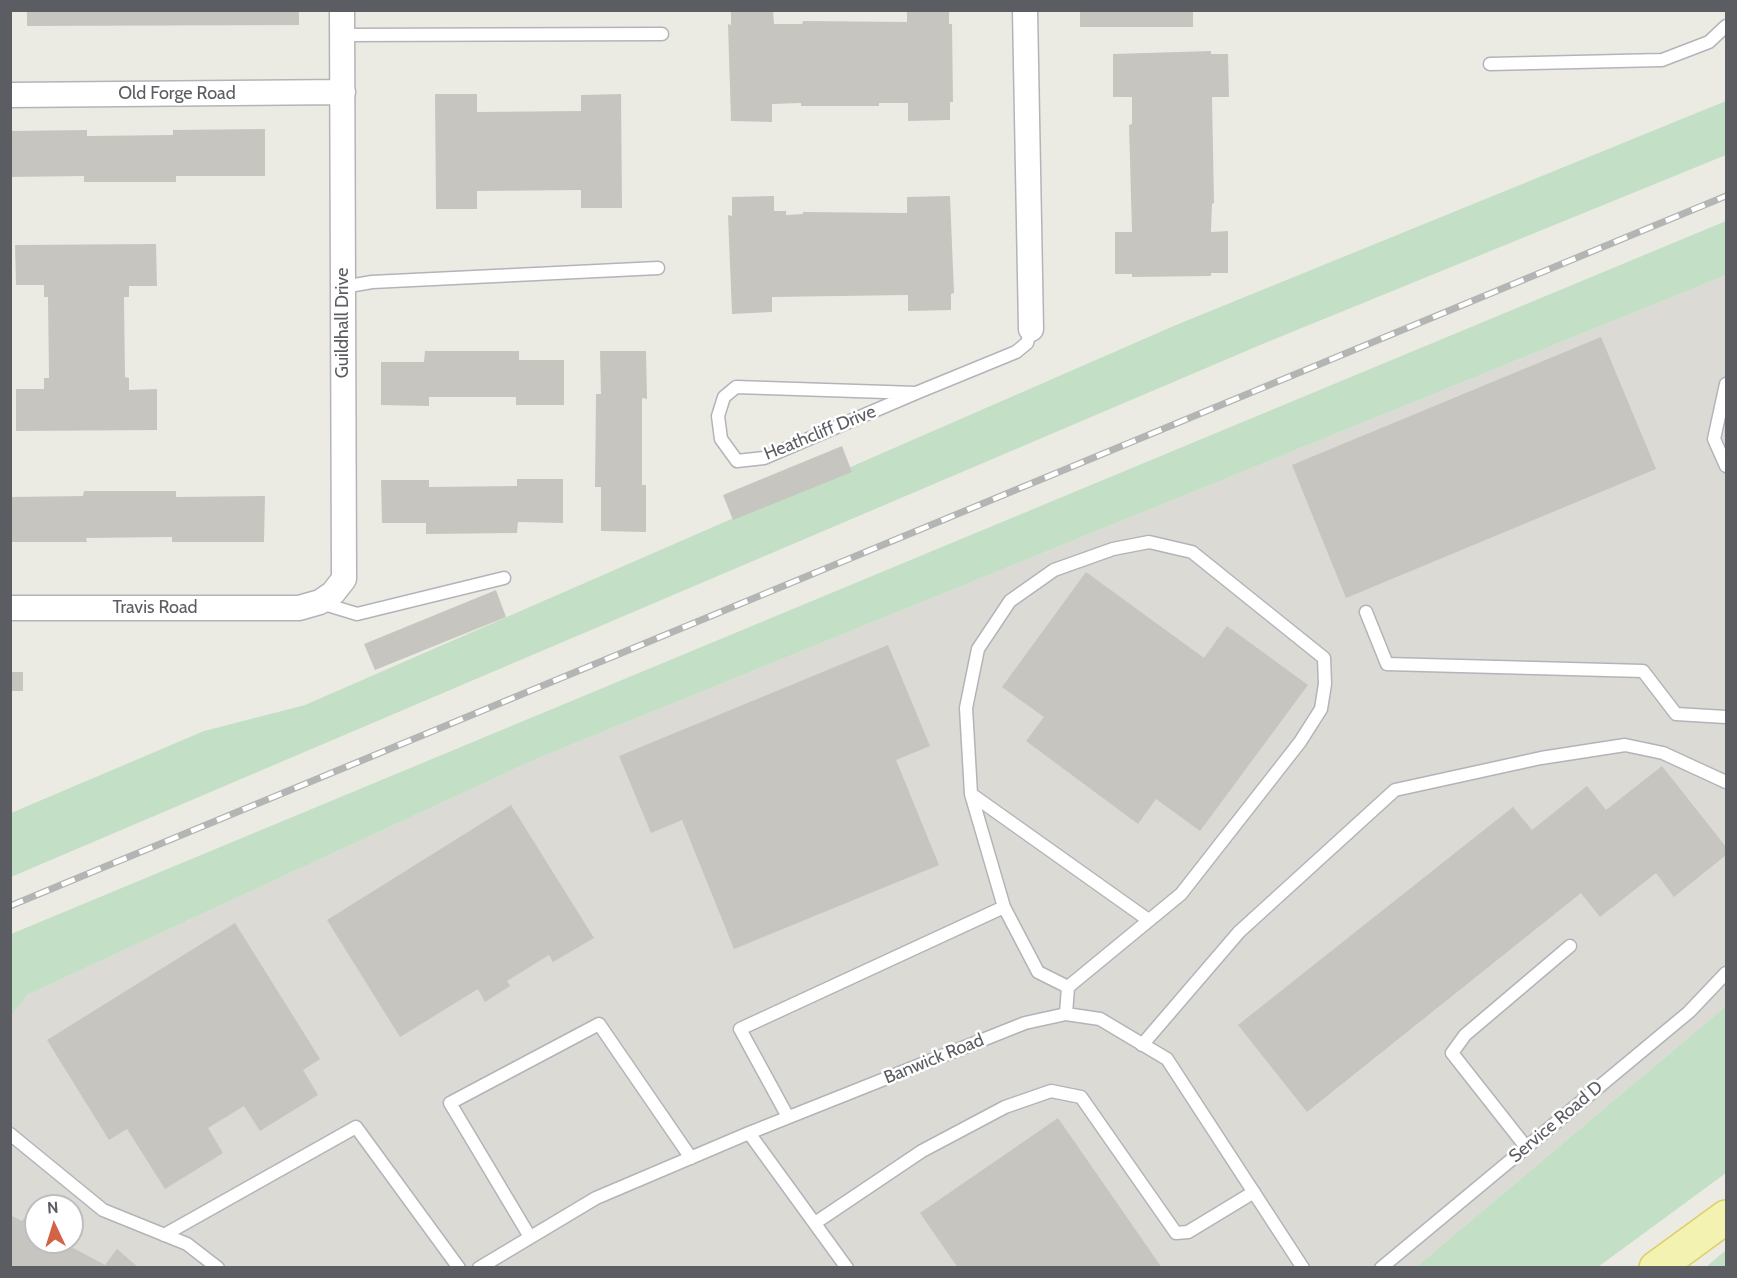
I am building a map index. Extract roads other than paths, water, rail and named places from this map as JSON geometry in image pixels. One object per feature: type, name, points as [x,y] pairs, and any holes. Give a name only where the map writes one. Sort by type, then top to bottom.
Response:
[{"type":"main road","points":[[1656,1268],[1726,1217]]},
{"type":"street","name":"Guildhall Drive","points":[[309,605],[333,593],[344,579],[342,10]]},
{"type":"street","name":"Heathcliff Drive","points":[[1025,10],[1031,329]]},
{"type":"street","name":"Old Forge Road","points":[[10,95],[343,92]]},
{"type":"street","name":"Travis Road","points":[[10,608],[309,605]]},
{"type":"lane","points":[[1490,64],[1662,60],[1709,42],[1726,26]]},
{"type":"lane","points":[[342,35],[662,34]]},
{"type":"lane","points":[[343,287],[372,282],[658,268]]},
{"type":"lane","name":"Heathcliff Drive","points":[[916,393],[736,387],[724,397],[718,416],[721,439],[737,461],[764,458],[1016,352],[1027,343],[1031,329]]},
{"type":"lane","points":[[1726,384],[1714,439],[1726,466]]},
{"type":"lane","points":[[1066,1014],[1068,987],[1147,919],[1180,894],[1300,742],[1321,709],[1325,684],[1324,658],[1192,552],[1149,542],[1113,549],[1054,570],[1010,601],[978,649],[966,708],[971,794],[1004,907],[1038,972],[1068,987]]},
{"type":"lane","points":[[309,605],[357,614],[504,578]]},
{"type":"lane","points":[[1366,612],[1387,664],[1643,672],[1676,714],[1726,717]]},
{"type":"lane","points":[[1143,1045],[1239,932],[1395,790],[1541,758],[1625,745],[1663,753],[1726,782]]},
{"type":"lane","points":[[971,794],[1147,919]]},
{"type":"lane","points":[[788,1117],[740,1029],[1004,907]]},
{"type":"lane","points":[[1526,1147],[1452,1053],[1465,1035],[1570,946]]},
{"type":"lane","name":"Service Road D","points":[[1381,1268],[1689,1012],[1726,973]]},
{"type":"lane","name":"Banwick Road","points":[[479,1268],[596,1198],[788,1117],[1025,1023],[1066,1014],[1100,1020],[1167,1059],[1303,1268]]},
{"type":"lane","points":[[530,1237],[450,1103],[598,1024],[691,1158]]},
{"type":"lane","points":[[815,1223],[922,1151],[1005,1107],[1052,1091],[1081,1097],[1176,1233],[1188,1232],[1254,1192]]},
{"type":"lane","points":[[164,1235],[356,1127],[459,1268]]},
{"type":"lane","points":[[749,1133],[847,1268]]},
{"type":"lane","points":[[10,1134],[103,1210],[187,1244],[218,1268]]},
{"type":"railway","points":[[10,906],[1726,196]]}]
